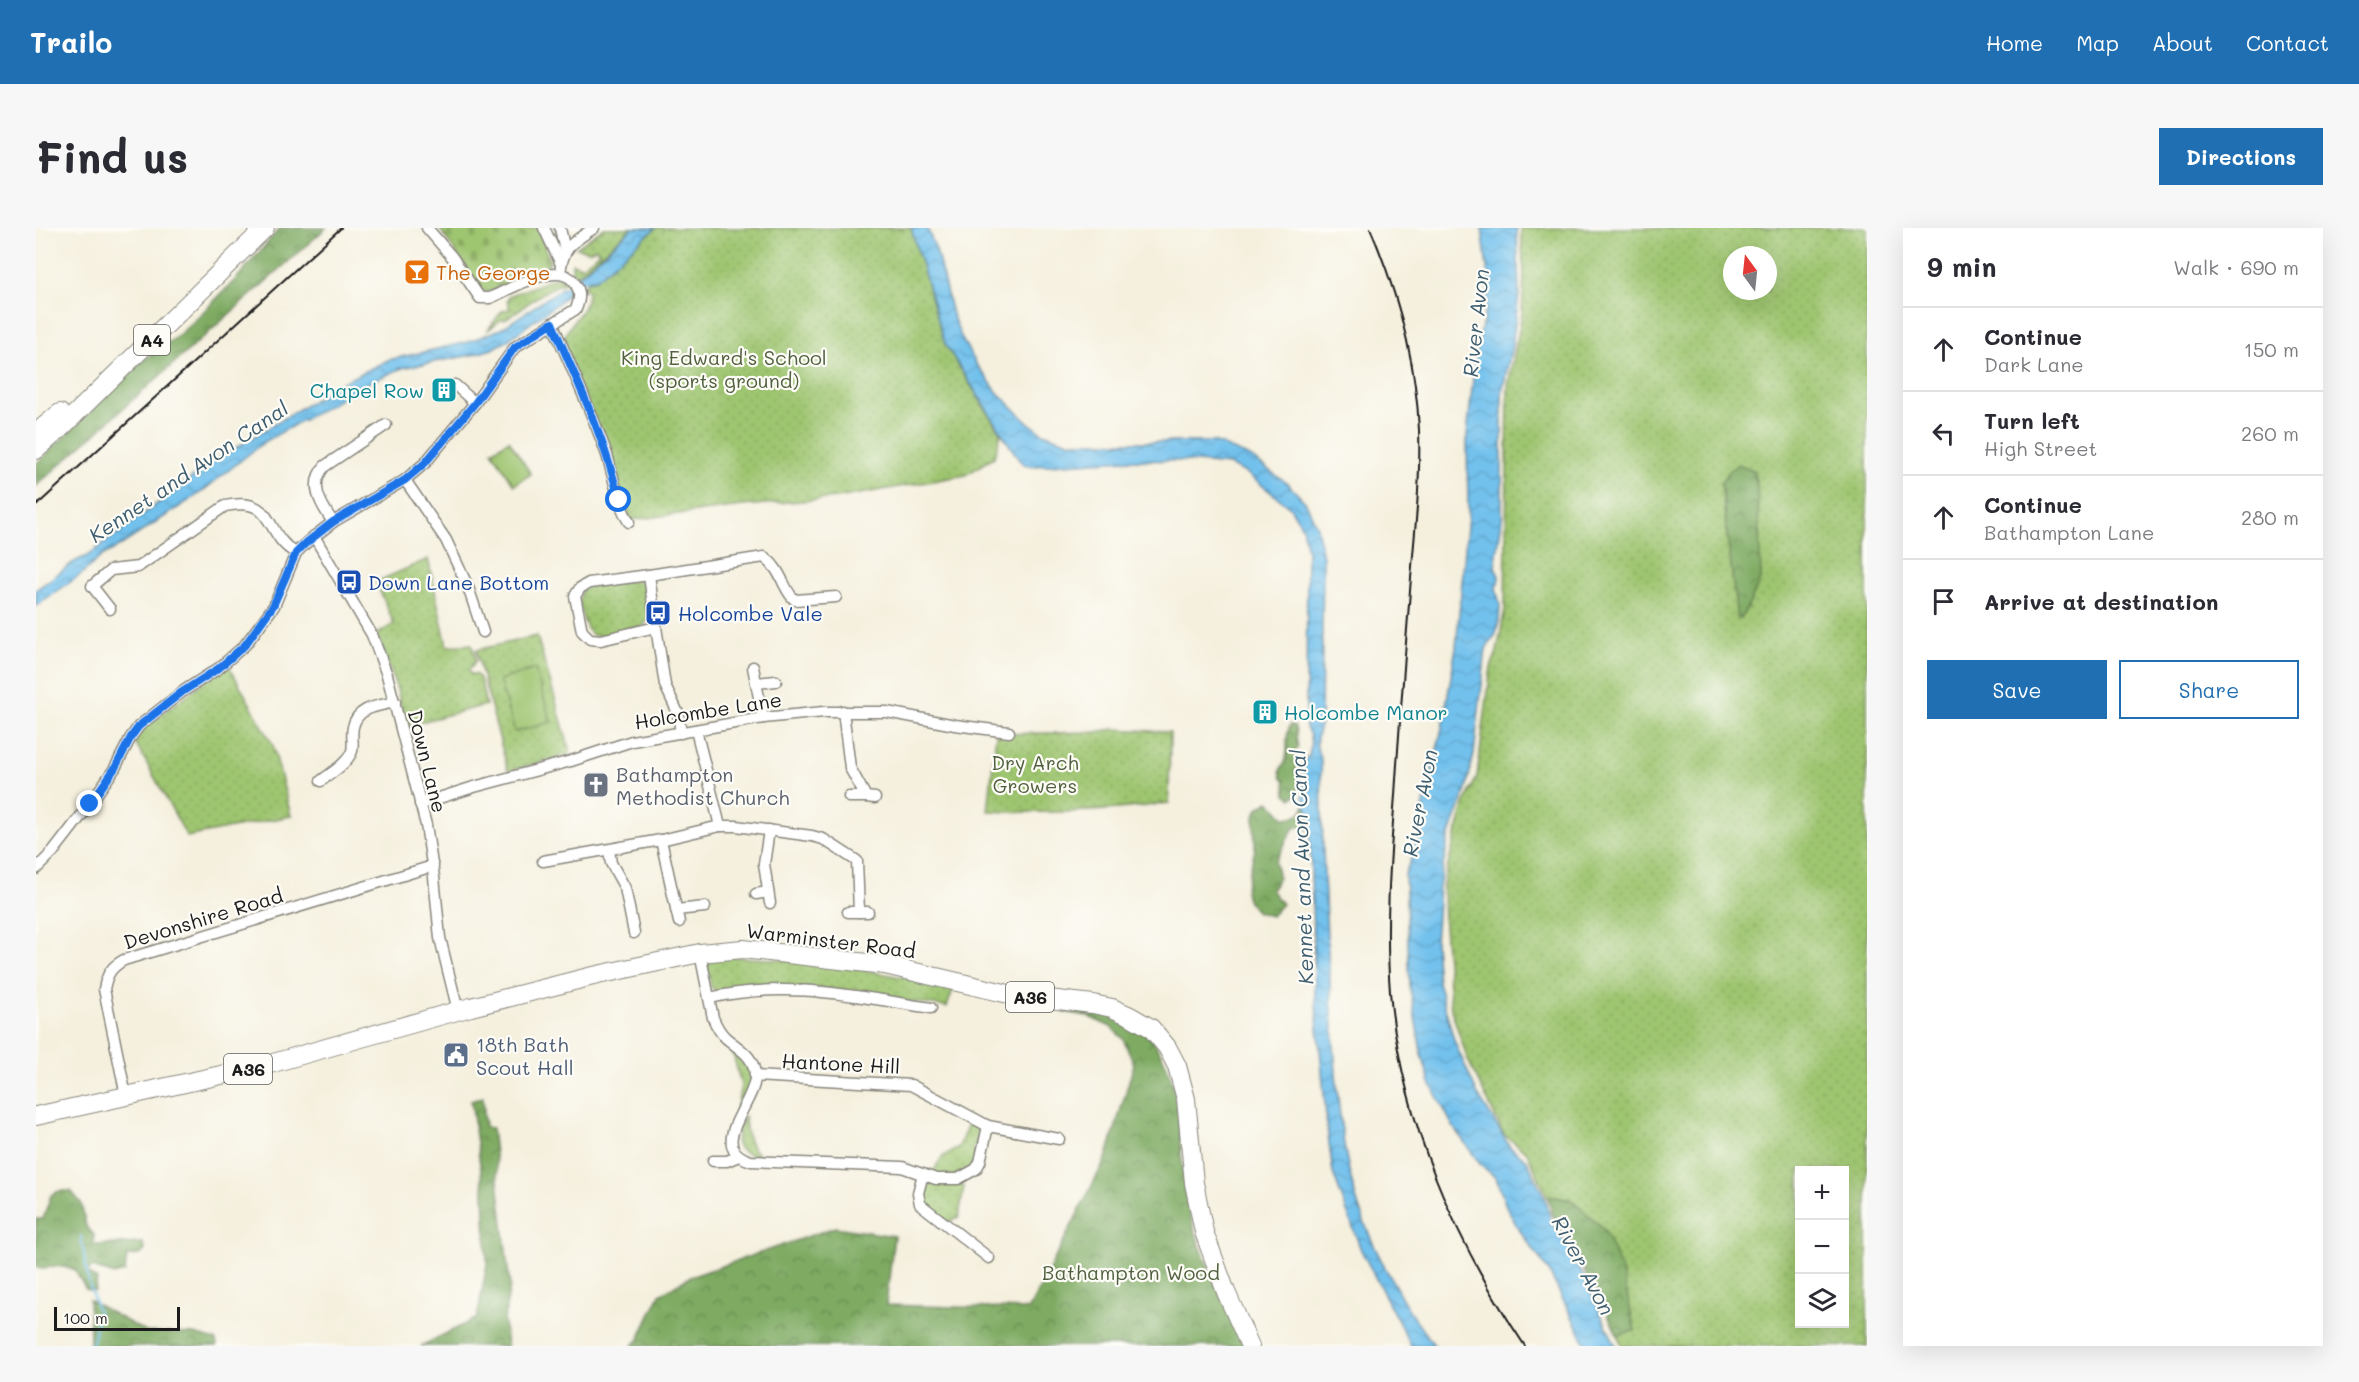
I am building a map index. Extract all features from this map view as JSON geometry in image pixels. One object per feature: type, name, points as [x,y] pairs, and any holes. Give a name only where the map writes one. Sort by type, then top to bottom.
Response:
[{"type":"highway","name":"A4","points":[[36,433],[90,385],[248,228]]},
{"type":"highway","name":"A4","points":[[36,450],[94,397],[265,228]]},
{"type":"highway","name":"Warminster Road","points":[[36,1116],[266,1065],[458,1011],[593,976],[700,952],[743,950],[885,965],[1013,995],[1112,1008],[1151,1028],[1167,1047],[1180,1078],[1185,1099],[1194,1183],[1204,1232],[1226,1292],[1250,1346]]},
{"type":"street","points":[[427,228],[452,257],[480,298],[490,298],[546,275],[563,271]]},
{"type":"street","points":[[36,869],[53,852],[84,812],[115,768],[139,726],[182,692],[219,668],[245,645],[273,606],[296,553],[333,522],[405,480],[431,456],[475,403],[515,347],[576,309],[579,301],[578,288],[563,271],[544,228]]},
{"type":"street","points":[[560,228],[565,251],[563,271]]},
{"type":"street","points":[[565,251],[573,242],[594,228]]},
{"type":"street","points":[[552,323],[584,394],[607,454],[622,512],[629,522]]},
{"type":"street","points":[[455,386],[475,403]]},
{"type":"street","points":[[333,522],[317,494],[316,480],[320,472],[325,466],[386,425]]},
{"type":"street","points":[[405,480],[446,540],[468,587],[483,632]]},
{"type":"street","points":[[110,609],[92,586],[111,570],[138,567],[225,506],[240,503],[257,507],[268,517],[278,537],[288,549],[296,553]]},
{"type":"street","name":"Down Lane","points":[[314,536],[372,635],[395,702],[433,866],[440,938],[458,1011]]},
{"type":"street","points":[[656,627],[601,640],[590,639],[582,631],[575,596],[580,588],[589,583],[764,557],[781,575],[791,597],[795,600],[836,597]]},
{"type":"street","points":[[649,575],[665,685],[678,713],[681,733]]},
{"type":"street","points":[[753,668],[763,718]]},
{"type":"street","points":[[756,683],[776,681]]},
{"type":"street","points":[[321,781],[345,762],[352,751],[352,728],[357,716],[367,709],[395,702]]},
{"type":"street","points":[[843,711],[850,768],[870,797],[849,797]]},
{"type":"street","name":"Holcombe Lane","points":[[420,804],[572,761],[621,744],[763,718],[843,711],[899,714],[955,725],[1009,732]]},
{"type":"street","points":[[696,730],[720,826]]},
{"type":"street","points":[[543,861],[555,864],[720,826],[769,830],[823,839],[856,861],[859,912]]},
{"type":"street","points":[[756,894],[769,897],[764,864],[769,830]]},
{"type":"street","points":[[661,840],[679,922]]},
{"type":"street","points":[[609,850],[611,863],[625,888],[626,909],[634,933]]},
{"type":"street","name":"Devonshire Road","points":[[126,1096],[104,989],[107,974],[114,965],[124,960],[433,866]]},
{"type":"street","points":[[676,910],[705,908]]},
{"type":"street","name":"Hantone Hill","points":[[700,952],[713,1018],[718,1028],[750,1058],[755,1076],[754,1087],[732,1134],[735,1152],[740,1156]]},
{"type":"street","points":[[709,998],[741,991],[772,989],[822,991],[931,1008]]},
{"type":"street","name":"Hantone Hill","points":[[755,1076],[911,1085],[987,1126],[1059,1139]]},
{"type":"street","points":[[713,1161],[727,1161],[740,1156],[751,1161],[902,1167],[948,1180],[958,1179],[976,1169],[980,1162],[987,1126]]},
{"type":"street","points":[[923,1174],[918,1193],[920,1204],[988,1258]]},
{"type":"green space","points":[[280,228],[326,228],[36,486],[36,464],[142,361],[192,323],[236,279]]},
{"type":"green space","points":[[439,228],[538,228],[550,262],[540,273],[489,292],[482,291]]},
{"type":"green space","points":[[604,228],[632,228],[576,276],[572,270],[572,263],[582,266],[600,252],[596,248],[589,251],[576,248]]},
{"type":"green space","name":"King Edward's School (sports ground)","points":[[656,228],[911,228],[945,344],[1001,434],[994,457],[966,475],[837,498],[742,506],[631,520],[562,343],[587,299],[588,292],[583,286],[596,279]]},
{"type":"green space","points":[[1521,228],[1867,228],[1867,1346],[1622,1346],[1617,1335],[1635,1330],[1604,1229],[1572,1200],[1547,1196],[1527,1152],[1504,1135],[1467,1058],[1451,1009],[1443,884],[1464,805],[1477,776],[1491,667],[1497,652],[1505,609],[1508,386],[1522,314],[1524,276]]},
{"type":"green space","points":[[560,278],[568,282],[544,293],[487,331],[502,311],[510,309],[508,296]]},
{"type":"green space","points":[[509,440],[531,474],[514,485],[492,451]]},
{"type":"green space","points":[[1738,464],[1753,470],[1757,485],[1761,577],[1741,618],[1737,618],[1721,483],[1730,470]]},
{"type":"green space","points":[[428,559],[447,646],[472,644],[476,660],[469,670],[470,674],[475,674],[480,678],[486,705],[405,726],[397,689],[377,634],[394,624],[376,582]]},
{"type":"green space","points":[[638,580],[646,587],[649,608],[648,618],[643,626],[601,636],[592,635],[582,614],[580,601],[582,590],[590,586]]},
{"type":"green space","points":[[537,636],[571,754],[508,771],[476,650]]},
{"type":"green space","points":[[228,664],[273,745],[291,816],[187,837],[134,740],[147,725]]},
{"type":"green space","points":[[535,669],[551,722],[515,732],[499,680]]},
{"type":"green space","points":[[1290,725],[1294,725],[1298,747],[1295,752],[1298,767],[1295,771],[1299,786],[1292,798],[1286,794],[1285,781],[1281,777],[1280,770],[1286,759]]},
{"type":"green space","name":"Dry Arch Growers","points":[[1114,729],[1170,732],[1169,803],[1079,811],[988,811],[996,734],[1095,732]]},
{"type":"green space","points":[[1269,801],[1285,818],[1302,812],[1305,805],[1309,813],[1309,830],[1299,826],[1293,829],[1275,862],[1279,878],[1271,890],[1282,904],[1271,916],[1257,912],[1247,900],[1245,891],[1255,849],[1254,817],[1258,808]]},
{"type":"green space","points":[[717,956],[822,962],[954,987],[947,1007],[821,988],[719,993],[711,987],[707,967],[709,960]]},
{"type":"green space","name":"Bathampton Wood","points":[[1064,1009],[1105,1014],[1134,1025],[1153,1042],[1166,1064],[1174,1090],[1183,1176],[1192,1221],[1212,1275],[1245,1346],[632,1346],[639,1339],[660,1294],[690,1277],[835,1227],[894,1236],[886,1305],[1029,1309],[1107,1156],[1134,1064],[1123,1039],[1111,1027],[1087,1016],[1065,1012]]},
{"type":"green space","points":[[731,1046],[747,1061],[752,1082],[736,1113],[741,1085]]},
{"type":"green space","points":[[483,1097],[485,1127],[492,1128],[510,1285],[504,1320],[507,1346],[421,1346],[477,1318],[487,1264],[484,1193],[471,1101]]},
{"type":"green space","points":[[745,1115],[746,1129],[752,1148],[768,1160],[742,1151],[738,1147],[737,1135]]},
{"type":"green space","points":[[969,1121],[981,1130],[974,1149],[976,1159],[974,1163],[957,1175],[932,1173],[942,1157],[959,1147]]},
{"type":"green space","points":[[927,1181],[941,1185],[956,1183],[964,1186],[959,1217],[948,1222],[926,1206],[921,1193]]},
{"type":"green space","points":[[59,1191],[71,1191],[81,1203],[86,1226],[94,1235],[93,1245],[143,1243],[145,1250],[140,1255],[127,1256],[125,1272],[114,1275],[93,1267],[87,1272],[97,1280],[95,1291],[86,1289],[74,1269],[57,1266],[41,1269],[36,1266],[36,1219],[43,1219],[51,1195]]},
{"type":"green space","points":[[1547,1196],[1572,1200],[1604,1229],[1622,1271],[1635,1331],[1617,1335],[1601,1298],[1589,1282],[1570,1237],[1555,1221]]},
{"type":"green space","points":[[89,1300],[146,1332],[194,1334],[216,1340],[217,1346],[90,1346]]},
{"type":"water","points":[[633,228],[656,228],[596,279],[582,281],[562,300],[505,342],[472,355],[402,368],[370,382],[264,442],[199,494],[96,560],[79,576],[36,606],[36,590],[74,562],[87,556],[214,461],[347,380],[388,360],[468,342],[501,329],[566,287]]},
{"type":"water","points":[[911,228],[927,228],[936,250],[952,314],[962,339],[977,365],[998,393],[1029,423],[1043,433],[1069,442],[1214,442],[1250,457],[1287,483],[1306,503],[1317,527],[1323,557],[1321,723],[1317,745],[1321,760],[1327,937],[1336,1079],[1347,1162],[1362,1216],[1372,1241],[1407,1307],[1435,1346],[1411,1346],[1361,1250],[1333,1173],[1315,994],[1309,813],[1303,797],[1304,759],[1309,756],[1310,741],[1306,728],[1307,551],[1302,527],[1290,507],[1246,473],[1229,465],[1185,461],[1127,460],[1034,466],[1026,465],[1019,460],[945,344]]},
{"type":"water","points":[[1482,228],[1517,228],[1519,295],[1502,392],[1502,520],[1495,567],[1499,576],[1496,588],[1500,605],[1499,622],[1496,634],[1486,649],[1474,754],[1466,790],[1448,840],[1439,887],[1435,943],[1438,982],[1455,1043],[1478,1095],[1510,1147],[1527,1160],[1544,1196],[1552,1224],[1568,1244],[1616,1346],[1587,1346],[1548,1270],[1518,1228],[1506,1206],[1496,1178],[1480,1164],[1454,1128],[1430,1083],[1421,1051],[1410,988],[1405,874],[1411,859],[1443,724],[1456,647],[1468,516],[1467,435],[1476,351],[1489,284]]},
{"type":"waterway","points":[[81,1236],[88,1279],[98,1313],[92,1346]]},
{"type":"railway","points":[[36,506],[341,228]]},
{"type":"railway","points":[[1370,228],[1389,276],[1404,327],[1414,378],[1419,430],[1418,495],[1389,893],[1390,992],[1396,1039],[1406,1086],[1435,1177],[1476,1265],[1525,1346]]},
{"type":"place","name":"The George","points":[[417,272]]},
{"type":"place","name":"Chapel Row","points":[[444,390]]},
{"type":"place","name":"Down Lane Bottom","points":[[349,582]]},
{"type":"place","name":"Holcombe Vale","points":[[658,613]]},
{"type":"place","name":"Holcombe Manor","points":[[1265,712]]},
{"type":"place","name":"Bathampton Methodist Church","points":[[596,785]]},
{"type":"place","name":"18th Bath Scout Hall","points":[[456,1055]]},
{"type":"route","points":[[90,804],[115,768],[139,726],[182,692],[219,668],[245,645],[273,606],[296,553],[333,522],[386,493],[425,463],[475,403],[515,347],[552,323],[584,394],[607,454],[619,500]]},
{"type":"water label","name":"River Avon","points":[[1475,323]]},
{"type":"water label","name":"Kennet and Avon Canal","points":[[188,471]]},
{"type":"water label","name":"River Avon","points":[[1419,803]]},
{"type":"water label","name":"Kennet and Avon Canal","points":[[1301,867]]},
{"type":"water label","name":"River Avon","points":[[1584,1265]]}]
